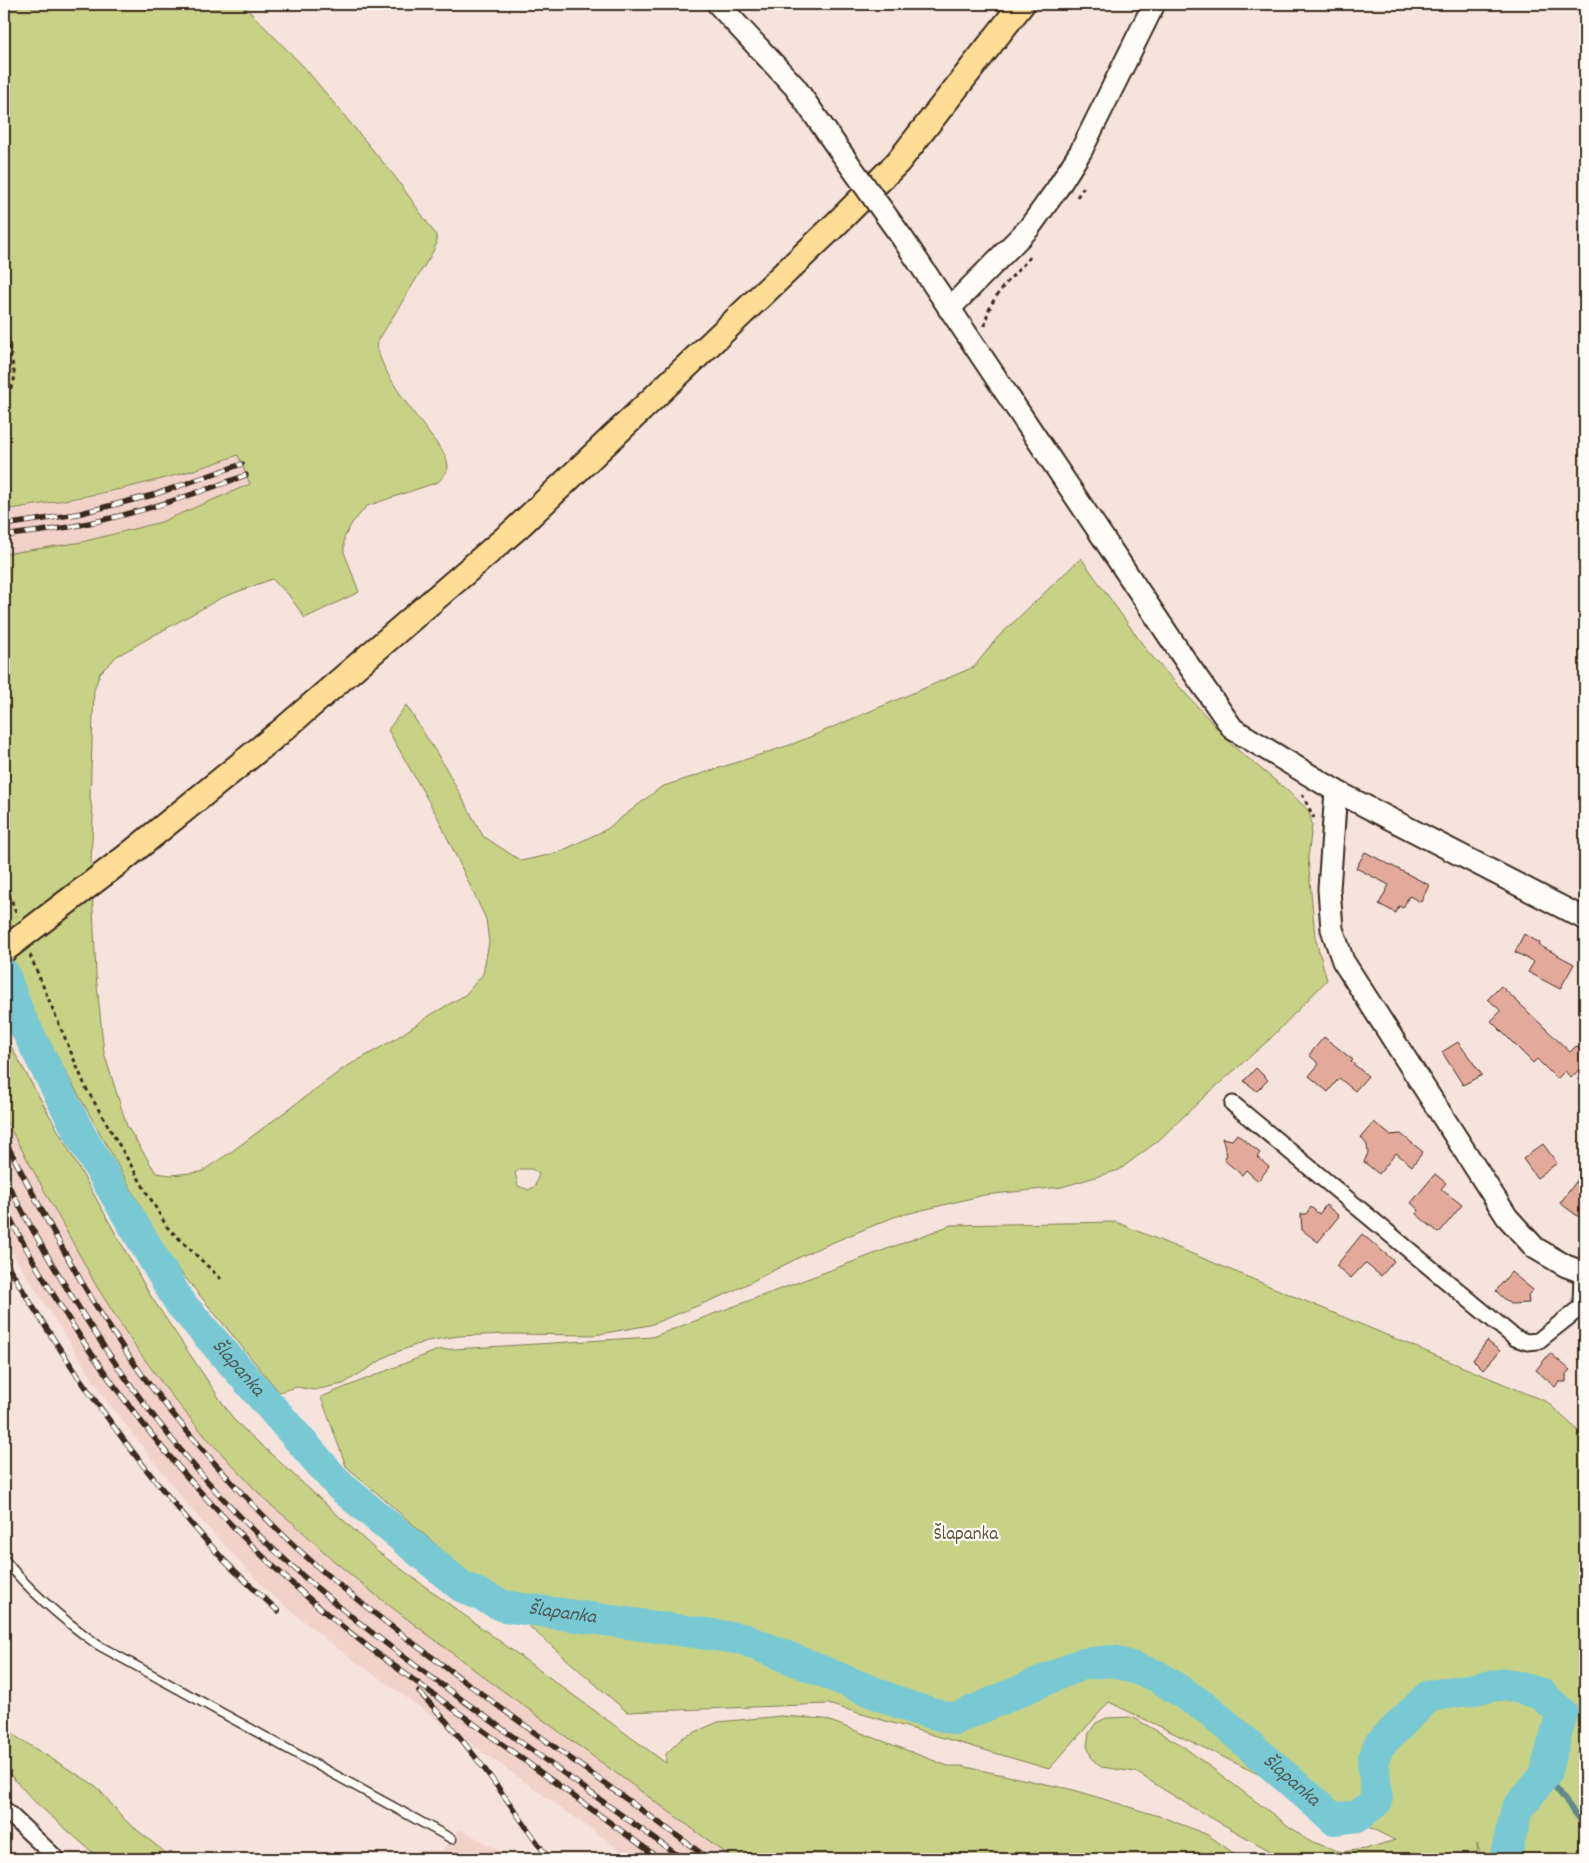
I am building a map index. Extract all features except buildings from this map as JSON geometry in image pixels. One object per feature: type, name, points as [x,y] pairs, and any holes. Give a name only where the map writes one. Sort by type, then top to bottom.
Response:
[{"type":"main road","points":[[4,950],[126,857],[279,733],[517,528],[834,227],[898,162],[1022,4]]},
{"type":"street","points":[[718,4],[795,87],[903,239],[1187,664],[1233,729],[1336,791],[1585,919]]},
{"type":"street","points":[[949,309],[1029,228],[1058,190],[1081,151],[1154,4]]},
{"type":"street","points":[[1233,1104],[1515,1338],[1527,1342],[1538,1341],[1583,1309],[1584,1273],[1566,1266],[1535,1248],[1507,1217],[1343,961],[1332,929],[1329,889],[1336,791]]},
{"type":"street","points":[[4,1808],[57,1859]]},
{"type":"lane","points":[[4,1559],[18,1576],[60,1617],[98,1645],[452,1839]]},
{"type":"path","points":[[4,332],[8,341],[15,377],[4,407]]},
{"type":"path","points":[[31,959],[86,1088],[162,1219],[167,1227],[222,1280]]},
{"type":"shaded area","points":[[238,455],[250,485],[161,522],[82,542],[4,554],[4,510],[74,500],[211,465]]},
{"type":"shaded area","points":[[4,1117],[97,1287],[132,1342],[167,1390],[204,1435],[268,1503],[382,1600],[480,1674],[734,1859],[633,1859],[337,1648],[268,1592],[191,1509],[104,1397],[4,1240]]},
{"type":"shaded area","points":[[459,1829],[514,1859],[414,1859],[419,1850],[442,1851]]},
{"type":"green space","points":[[4,4],[242,4],[304,67],[396,178],[436,235],[437,243],[431,255],[378,341],[378,350],[382,362],[397,390],[441,450],[446,458],[448,468],[438,482],[367,506],[352,523],[344,538],[344,552],[359,592],[305,618],[288,594],[272,579],[221,598],[117,656],[100,673],[94,690],[90,797],[93,816],[91,863],[96,975],[104,1053],[127,1126],[156,1173],[171,1175],[201,1172],[344,1068],[392,1041],[432,1014],[465,995],[483,974],[489,942],[486,919],[437,816],[388,730],[406,705],[443,763],[483,836],[521,861],[557,853],[607,829],[661,787],[793,744],[974,667],[997,638],[1081,558],[1148,652],[1233,746],[1288,791],[1309,811],[1312,825],[1308,858],[1315,937],[1327,980],[1270,1039],[1158,1141],[1119,1170],[1062,1187],[984,1195],[894,1217],[812,1251],[729,1293],[650,1325],[594,1335],[508,1334],[459,1336],[427,1341],[391,1354],[343,1384],[314,1390],[297,1387],[279,1392],[170,1259],[38,1022],[4,936],[4,554],[82,542],[161,522],[250,484],[238,455],[152,482],[4,510]],"holes":[[[520,1169],[532,1169],[539,1174],[535,1186],[529,1190],[518,1186],[515,1173]]]},
{"type":"green space","points":[[4,1034],[150,1295],[234,1420],[378,1552],[666,1763],[666,1754],[682,1738],[718,1722],[781,1716],[825,1719],[948,1766],[961,1766],[1074,1790],[1165,1818],[1208,1835],[1242,1859],[734,1859],[480,1674],[382,1600],[268,1503],[204,1435],[167,1390],[132,1342],[97,1287],[4,1117]]},
{"type":"green space","points":[[1116,1222],[1547,1402],[1585,1437],[1585,1859],[1482,1859],[1477,1844],[1478,1859],[1278,1859],[1272,1852],[1190,1806],[1136,1772],[1101,1767],[1092,1759],[1087,1746],[1089,1733],[1096,1723],[1106,1718],[1132,1717],[1180,1744],[1307,1840],[1341,1852],[1365,1849],[1395,1840],[1109,1702],[1049,1769],[828,1704],[627,1712],[346,1466],[321,1397],[438,1350],[652,1337],[951,1225]]},
{"type":"green space","points":[[4,1725],[18,1738],[96,1786],[126,1821],[173,1859],[100,1859],[35,1802],[4,1768]]},
{"type":"waterway","name":"Šlapanka","points":[[4,974],[18,1013],[82,1138],[180,1303],[340,1486],[461,1586],[504,1606],[743,1639],[912,1708],[955,1719],[1082,1664],[1113,1661],[1157,1676],[1209,1710],[1334,1819],[1358,1816],[1377,1801],[1373,1760],[1379,1745],[1429,1696],[1506,1684],[1541,1694],[1562,1713],[1545,1774],[1517,1809],[1505,1859]]},
{"type":"waterway","points":[[1545,1774],[1585,1826]]},
{"type":"railway","points":[[4,525],[77,514],[153,495],[242,464]]},
{"type":"railway","points":[[4,536],[64,528],[125,515],[246,475]]},
{"type":"railway","points":[[4,1139],[39,1206],[95,1305],[137,1368],[218,1468],[260,1512],[303,1554],[392,1627],[709,1859]]},
{"type":"railway","points":[[4,1177],[60,1277],[122,1372],[155,1418],[229,1505],[293,1567],[366,1628],[683,1859]]},
{"type":"railway","points":[[4,1207],[39,1271],[77,1332],[118,1391],[210,1503],[261,1554],[314,1603],[371,1649],[660,1859]]},
{"type":"railway","points":[[4,1259],[79,1377],[133,1452],[162,1489],[223,1559],[278,1611]]},
{"type":"railway","points":[[419,1692],[455,1731],[549,1859]]}]
